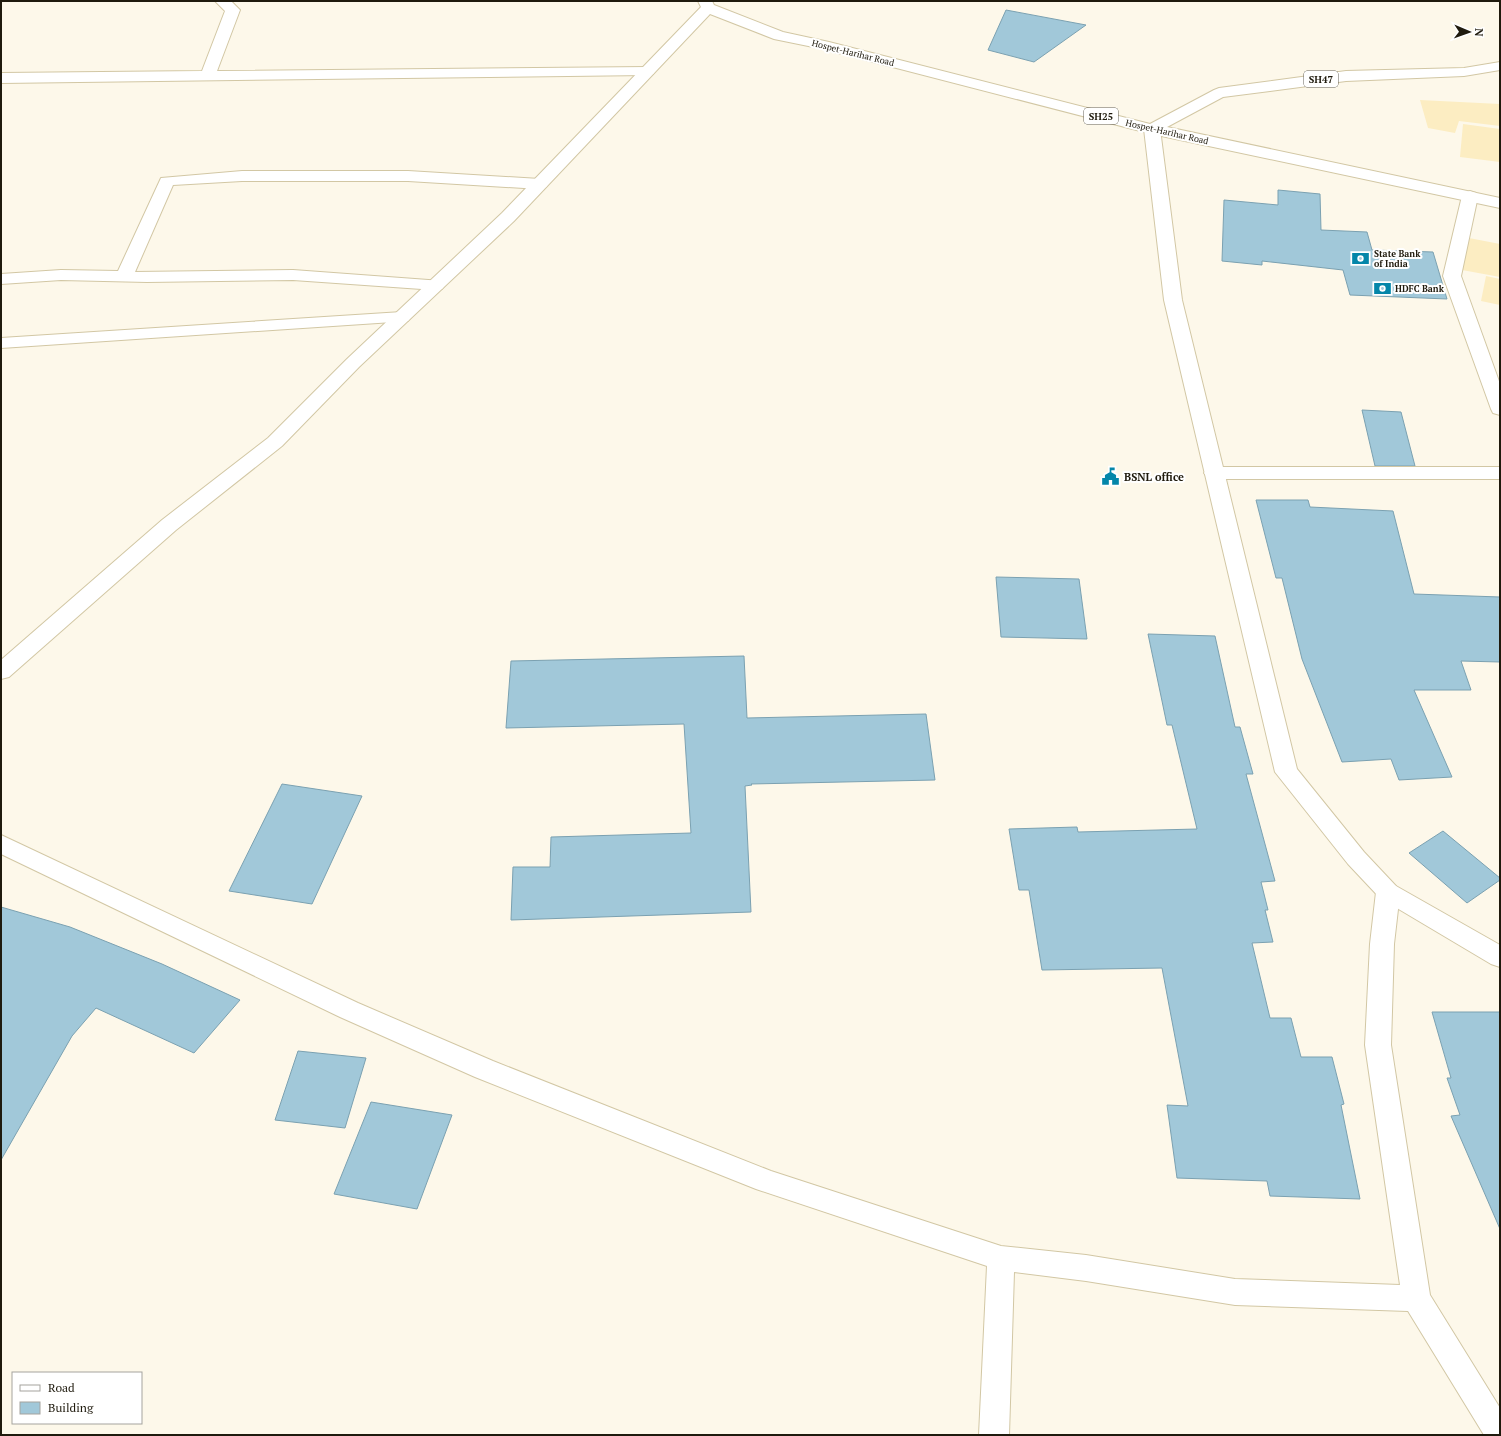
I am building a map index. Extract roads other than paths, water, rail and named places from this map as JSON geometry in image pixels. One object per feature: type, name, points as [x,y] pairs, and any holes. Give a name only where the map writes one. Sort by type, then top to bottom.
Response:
[{"type":"street","points":[[208,75],[233,10],[222,1]]},
{"type":"street","points":[[1,672],[169,525],[275,442],[354,363],[508,217],[648,71],[706,5]]},
{"type":"street","name":"Hospet-Harihar Road","points":[[706,5],[779,36],[824,45],[1152,129],[1500,203]]},
{"type":"street","name":"SH47","points":[[1152,129],[1219,93],[1346,76],[1464,72],[1500,66]]},
{"type":"street","points":[[1,78],[648,71]]},
{"type":"street","points":[[1152,129],[1173,300],[1286,772],[1356,858],[1388,892],[1500,957]]},
{"type":"street","points":[[124,277],[167,181],[242,176],[408,176],[540,184]]},
{"type":"street","points":[[1470,196],[1452,276],[1500,409]]},
{"type":"street","points":[[1,279],[61,275],[124,277],[293,275],[436,285]]},
{"type":"street","points":[[1,344],[402,317]]},
{"type":"street","points":[[1214,473],[1500,473]]},
{"type":"street","points":[[1,844],[349,1010],[484,1069],[766,1181],[1001,1258],[1086,1268],[1235,1292],[1416,1298]]},
{"type":"street","points":[[1388,892],[1382,944],[1378,1045],[1416,1298],[1478,1401],[1500,1434]]},
{"type":"street","points":[[994,1435],[1001,1258]]},
{"type":"place","name":"State Bank of India","points":[[1361,259]]},
{"type":"place","name":"HDFC Bank","points":[[1382,289]]},
{"type":"place","name":"BSNL office","points":[[1111,477]]}]
